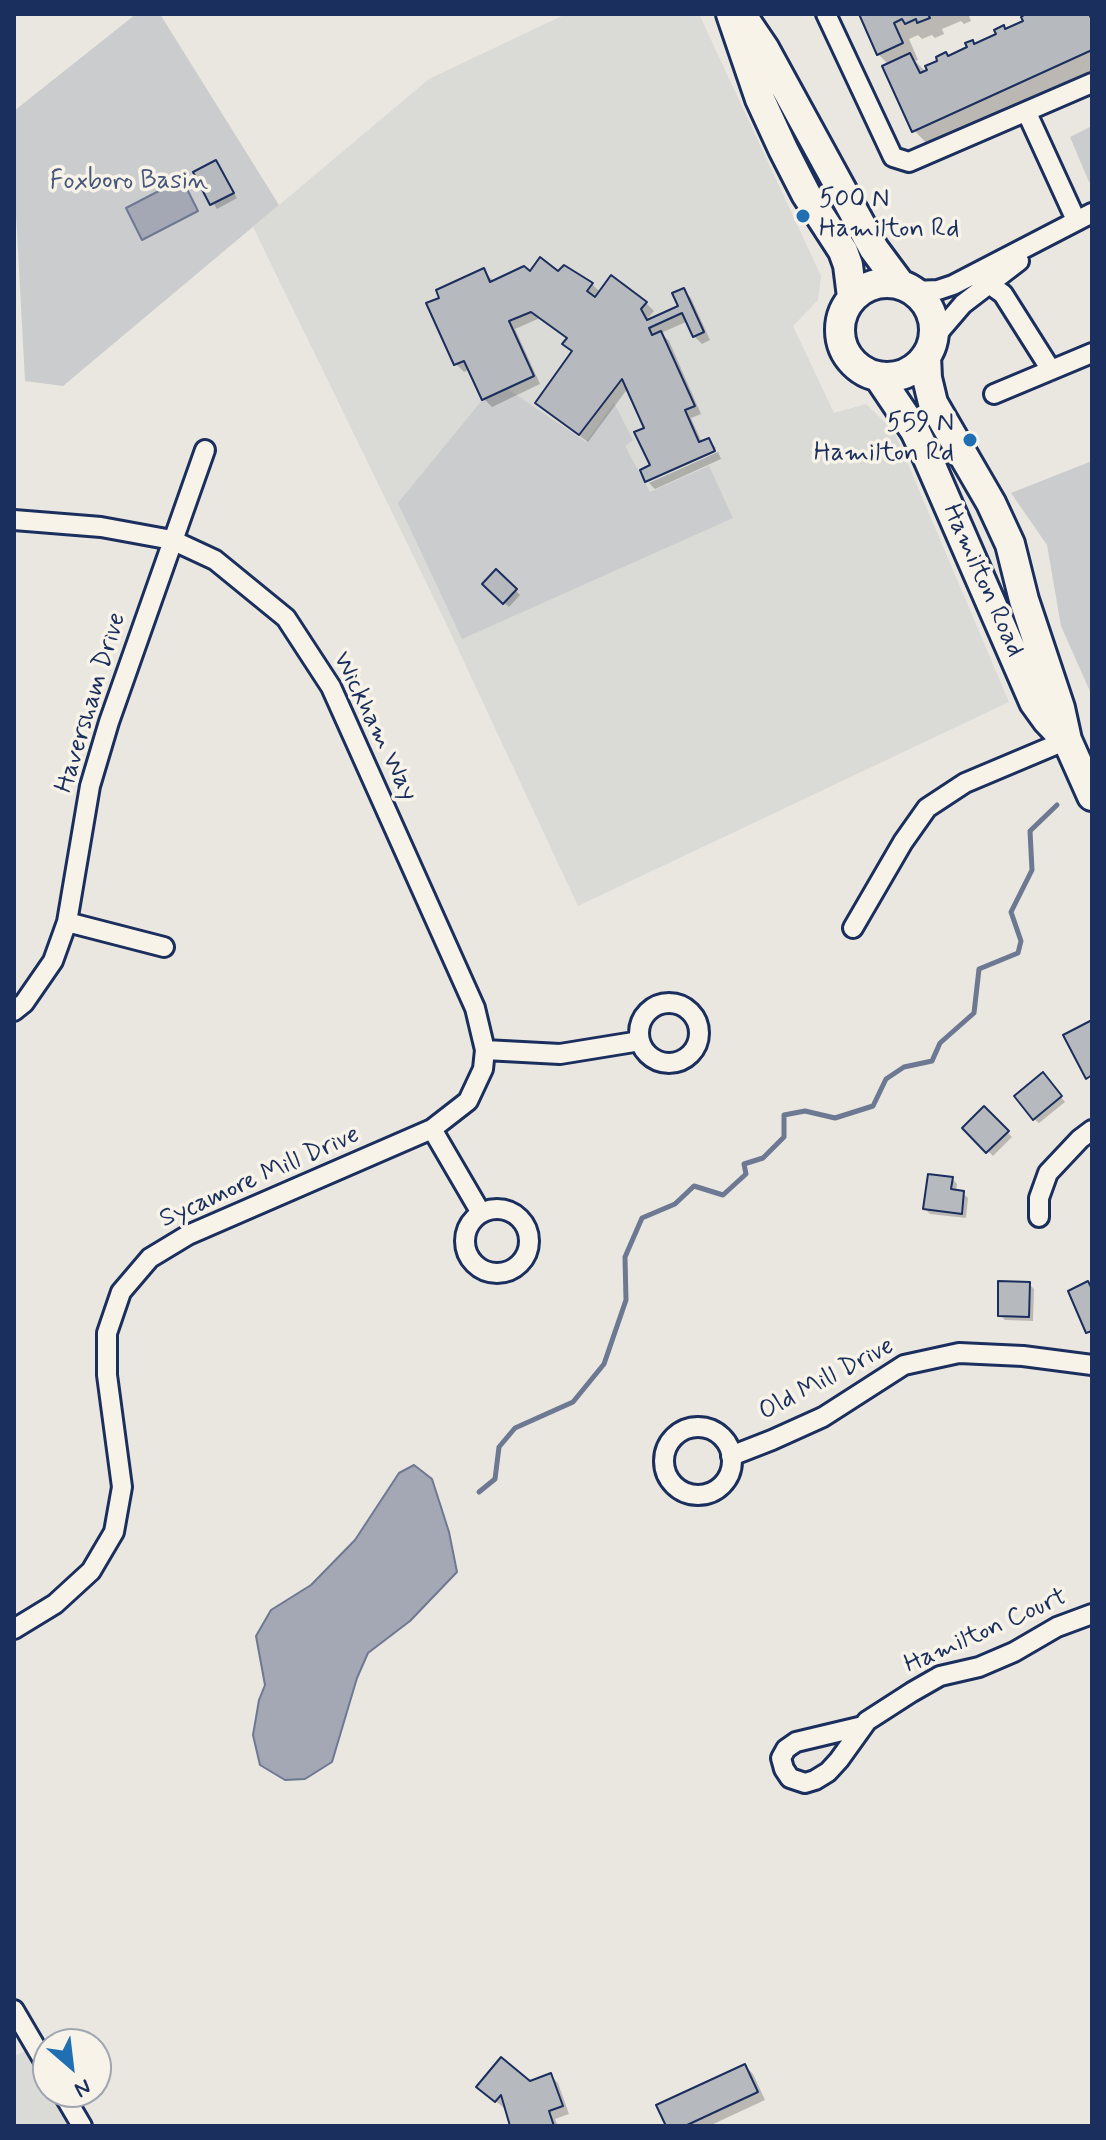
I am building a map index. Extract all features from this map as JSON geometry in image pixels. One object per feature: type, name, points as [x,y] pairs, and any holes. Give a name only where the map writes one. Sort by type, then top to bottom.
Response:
[{"type":"main road","points":[[731,14],[743,56],[777,137],[806,194],[843,251],[852,297]]},
{"type":"main road","points":[[741,14],[764,48],[874,249],[931,312],[934,326],[930,348],[917,366],[892,377],[878,376],[858,367],[842,346],[840,333],[841,319],[852,297],[874,284],[907,287]]},
{"type":"main road","name":"Hamilton Road","points":[[930,348],[927,378],[933,403],[991,503],[1010,544],[1067,740],[1092,796]]},
{"type":"main road","name":"Hamilton Road","points":[[878,376],[915,431],[1034,702],[1067,740]]},
{"type":"street","points":[[826,14],[893,157],[909,162],[1092,83]]},
{"type":"street","points":[[1027,113],[1084,217]]},
{"type":"street","points":[[907,287],[938,290],[953,285],[1084,217]]},
{"type":"street","points":[[930,348],[956,312],[989,284],[1084,217]]},
{"type":"street","points":[[989,284],[1003,294],[1051,370]]},
{"type":"street","points":[[994,394],[1092,353]]},
{"type":"street","name":"Haversham Drive","points":[[14,1011],[24,1003],[53,961],[67,922],[90,786],[205,450]]},
{"type":"street","name":"Wickham Way","points":[[14,520],[101,527],[172,540],[215,560],[286,618],[331,687],[475,1008],[485,1050]]},
{"type":"street","points":[[853,928],[903,842],[927,808],[965,783],[1067,740]]},
{"type":"street","points":[[67,922],[164,947]]},
{"type":"street","points":[[485,1050],[560,1054],[640,1041]]},
{"type":"street","name":"Sycamore Mill Drive","points":[[14,1629],[55,1604],[91,1571],[114,1532],[122,1487],[107,1375],[107,1333],[121,1292],[150,1258],[188,1235],[432,1129],[468,1101],[483,1069],[485,1050]]},
{"type":"street","points":[[432,1129],[481,1213]]},
{"type":"street","points":[[1039,1217],[1039,1198],[1048,1173],[1092,1130]]},
{"type":"street","name":"Old Mill Drive","points":[[731,1456],[823,1417],[904,1365],[959,1353],[1023,1356],[1092,1365]]},
{"type":"street","name":"Hamilton Court","points":[[863,1726],[940,1676],[979,1667],[1014,1652],[1057,1627],[1092,1614]]},
{"type":"street","points":[[14,2010],[32,2041]]},
{"type":"street","points":[[71,2108],[82,2126]]},
{"type":"shaded area","points":[[566,14],[699,14],[821,276],[818,300],[793,326],[834,413],[866,404],[894,431],[1009,702],[578,906],[445,621],[253,227],[429,79]]},
{"type":"shaded area","points":[[182,179],[198,211],[142,240],[126,208]]},
{"type":"shaded area","points":[[414,1465],[432,1479],[449,1532],[457,1572],[410,1621],[368,1653],[357,1678],[332,1762],[305,1779],[285,1780],[260,1765],[253,1735],[265,1685],[256,1636],[271,1610],[311,1585],[355,1540],[399,1473]]},
{"type":"shaded area","points":[[32,2049],[32,2108],[71,2108],[82,2126],[14,2126],[14,2056]]},
{"type":"green space","name":"Foxboro Basin","points":[[136,14],[160,14],[279,205],[63,386],[25,381],[14,176],[14,111]]},
{"type":"green space","points":[[1092,126],[1092,181],[1089,182],[1070,137]]},
{"type":"green space","points":[[497,382],[586,442],[614,403],[633,440],[625,446],[650,492],[709,466],[733,518],[462,639],[398,503]]},
{"type":"green space","points":[[1092,461],[1092,696],[1061,626],[1047,545],[1011,493]]},
{"type":"building","points":[[859,14],[928,14],[930,18],[917,23],[916,19],[905,24],[902,19],[894,23],[903,43],[877,55]]},
{"type":"building","points":[[1026,14],[1089,14],[1092,20],[1092,50],[912,132],[882,66],[910,53],[920,73],[927,70],[925,66],[937,61],[936,57],[946,52],[948,56],[967,47],[965,43],[973,40],[974,44],[996,34],[994,30],[1023,21],[1021,17]]},
{"type":"building","points":[[216,160],[234,193],[210,205],[193,172]]},
{"type":"building","points":[[540,257],[558,271],[564,265],[593,283],[587,291],[595,297],[611,275],[647,302],[641,309],[647,320],[678,306],[672,293],[684,288],[704,332],[693,337],[682,313],[649,328],[652,335],[661,331],[695,406],[685,410],[699,442],[709,438],[715,451],[645,482],[640,470],[650,465],[634,432],[644,428],[622,379],[579,435],[535,403],[572,351],[562,344],[567,338],[531,312],[509,321],[534,376],[482,400],[464,361],[454,365],[426,303],[439,298],[436,290],[484,268],[490,282],[524,266],[530,271]]},
{"type":"building","points":[[496,569],[517,589],[503,604],[482,584]]},
{"type":"building","points":[[1092,1020],[1092,1075],[1086,1079],[1063,1035]]},
{"type":"building","points":[[1043,1072],[1062,1096],[1033,1120],[1014,1096]]},
{"type":"building","points":[[984,1106],[1009,1131],[986,1153],[962,1128]]},
{"type":"building","points":[[928,1174],[953,1177],[951,1189],[964,1191],[962,1214],[923,1209]]},
{"type":"building","points":[[998,1281],[1030,1282],[1029,1317],[998,1316]]},
{"type":"building","points":[[1088,1281],[1092,1289],[1092,1331],[1086,1333],[1068,1291]]},
{"type":"building","points":[[501,2057],[530,2081],[551,2073],[563,2106],[549,2111],[554,2126],[510,2126],[501,2095],[495,2102],[476,2087]]},
{"type":"building","points":[[745,2064],[758,2092],[685,2126],[666,2126],[656,2105]]},
{"type":"waterway","points":[[479,1492],[495,1479],[499,1447],[515,1428],[573,1402],[604,1364],[626,1300],[625,1257],[642,1218],[675,1204],[694,1186],[723,1195],[746,1174],[744,1164],[763,1158],[784,1137],[784,1115],[805,1111],[835,1118],[873,1106],[886,1079],[904,1067],[932,1061],[940,1043],[974,1013],[979,969],[1018,953],[1021,941],[1011,912],[1032,870],[1030,831],[1057,805]]},
{"type":"place","name":"500 N Hamilton Rd","points":[[803,216]]},
{"type":"place","name":"559 N Hamilton Rd","points":[[970,440]]}]
